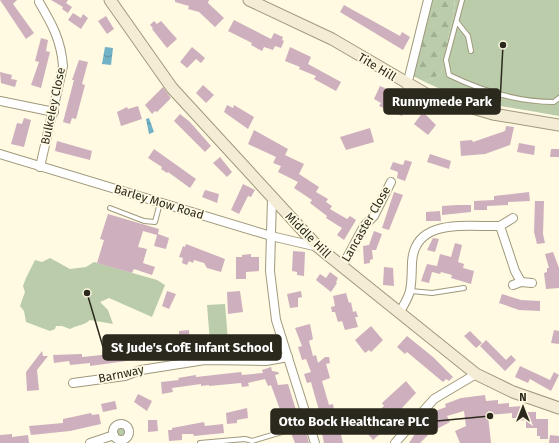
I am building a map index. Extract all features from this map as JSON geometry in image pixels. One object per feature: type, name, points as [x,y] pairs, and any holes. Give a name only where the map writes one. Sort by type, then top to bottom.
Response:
[{"type":"street","name":"Middle Hill","points":[[110,0],[172,88],[318,247],[476,374],[513,392],[559,408]]},
{"type":"street","name":"Tite Hill","points":[[249,0],[332,39],[407,85],[428,96],[459,106],[493,114],[559,125]]},
{"type":"street","points":[[407,85],[428,0]]},
{"type":"street","name":"Bulkeley Close","points":[[38,1],[54,28],[62,53],[63,66],[54,112],[40,167]]},
{"type":"street","points":[[0,101],[54,112]]},
{"type":"street","name":"Barley Mow Road","points":[[0,154],[271,236],[318,247]]},
{"type":"street","name":"Lancaster Close","points":[[342,267],[364,226],[374,216],[391,182]]},
{"type":"street","points":[[272,198],[270,271],[276,320],[315,443]]},
{"type":"street","points":[[399,313],[411,291],[413,253],[417,244],[424,236],[442,227],[500,226],[513,218]]},
{"type":"street","points":[[500,226],[515,271],[517,283],[532,284]]},
{"type":"street","name":"Barnway","points":[[73,383],[125,376],[141,370],[205,360],[266,361],[288,356]]},
{"type":"street","points":[[395,443],[434,399],[476,374]]},
{"type":"street","points":[[90,443],[114,435]]},
{"type":"lane","points":[[462,0],[446,60],[449,75],[472,86],[511,98],[537,102],[554,102],[559,98]]},
{"type":"lane","points":[[457,22],[468,36],[471,51]]},
{"type":"lane","points":[[110,208],[144,221],[155,222],[160,202]]},
{"type":"lane","points":[[411,291],[432,293],[464,288]]},
{"type":"lane","points":[[200,443],[245,439],[252,441],[309,424]]},
{"type":"green space","points":[[427,0],[455,0],[441,74],[425,82],[413,76]]},
{"type":"green space","points":[[455,0],[559,0],[559,116],[474,100],[425,82],[441,74]]},
{"type":"green space","points":[[50,258],[70,269],[86,267],[94,262],[157,280],[165,285],[152,317],[109,298],[100,302],[108,310],[113,324],[90,320],[70,329],[62,326],[56,326],[55,329],[50,331],[26,322],[24,311],[20,306],[25,292],[23,286],[35,260],[42,262]]},
{"type":"green space","points":[[225,304],[228,341],[210,342],[207,305]]},
{"type":"green space","points":[[121,427],[126,432],[121,437],[116,432]]},
{"type":"water","points":[[105,47],[113,48],[111,65],[102,64]]},
{"type":"water","points":[[149,118],[154,132],[149,134],[146,119]]},
{"type":"building","points":[[0,0],[17,0],[13,4],[34,33],[26,39]]},
{"type":"building","points":[[51,0],[68,0],[66,3],[72,7],[68,13],[62,9],[63,7]]},
{"type":"building","points":[[175,0],[209,0],[208,3],[224,18],[215,27],[199,12],[188,9],[189,6],[175,2]]},
{"type":"building","points":[[344,5],[400,36],[402,32],[410,37],[403,50],[340,12]]},
{"type":"building","points":[[73,13],[81,18],[83,14],[88,18],[81,29],[68,20]]},
{"type":"building","points":[[106,16],[114,29],[107,34],[98,21]]},
{"type":"building","points":[[234,20],[271,39],[274,33],[283,37],[282,40],[284,41],[281,48],[275,46],[273,50],[264,47],[262,51],[251,45],[252,43],[228,31]]},
{"type":"building","points":[[154,21],[157,24],[161,21],[177,39],[167,48],[150,25]]},
{"type":"building","points":[[41,38],[48,40],[46,51],[50,52],[41,88],[31,85],[39,62],[35,61]]},
{"type":"building","points":[[192,47],[205,58],[201,63],[196,59],[187,68],[180,62]]},
{"type":"building","points":[[290,47],[311,57],[308,64],[341,82],[336,91],[314,79],[316,76],[285,61]]},
{"type":"building","points":[[79,60],[88,62],[82,84],[85,85],[76,119],[72,118],[70,124],[63,122],[74,80],[72,80]]},
{"type":"building","points":[[0,72],[12,75],[11,79],[17,80],[15,87],[1,83]]},
{"type":"building","points":[[203,85],[214,95],[206,103],[196,93]]},
{"type":"building","points":[[380,86],[389,90],[386,97],[406,106],[402,116],[379,106],[381,103],[374,99]]},
{"type":"building","points":[[163,87],[171,98],[157,112],[155,111],[152,114],[145,105]]},
{"type":"building","points":[[227,105],[233,108],[234,105],[254,117],[248,129],[224,112]]},
{"type":"building","points":[[138,106],[142,119],[121,126],[117,112],[127,107],[128,109]]},
{"type":"building","points":[[423,112],[436,125],[428,135],[414,124]]},
{"type":"building","points":[[180,114],[190,122],[211,146],[205,152],[174,121]]},
{"type":"building","points":[[24,118],[31,120],[24,147],[11,144],[17,123],[22,124]]},
{"type":"building","points":[[506,126],[514,127],[510,145],[485,154],[461,156],[460,141],[472,140],[473,142],[505,131]]},
{"type":"building","points":[[370,128],[374,142],[346,150],[340,137]]},
{"type":"building","points":[[254,130],[288,149],[285,155],[304,164],[299,174],[319,187],[316,192],[328,199],[326,202],[332,206],[330,209],[347,219],[350,216],[356,220],[344,240],[337,235],[342,228],[326,218],[327,216],[310,203],[312,200],[294,188],[298,182],[278,172],[281,166],[273,163],[276,157],[248,144]]},
{"type":"building","points":[[57,141],[92,151],[90,160],[55,151]]},
{"type":"building","points":[[519,143],[535,146],[534,155],[517,152]]},
{"type":"building","points":[[154,149],[196,179],[190,188],[168,172],[167,173],[161,169],[162,167],[148,158]]},
{"type":"building","points":[[551,149],[559,149],[559,157],[550,157]]},
{"type":"building","points":[[430,154],[451,161],[449,169],[427,162]]},
{"type":"building","points":[[220,157],[232,172],[227,177],[213,163]]},
{"type":"building","points":[[405,160],[412,162],[405,181],[397,178],[398,172],[390,169],[393,162],[403,165]]},
{"type":"building","points":[[243,184],[255,190],[251,197],[248,196],[239,214],[231,210]]},
{"type":"building","points":[[205,190],[219,194],[217,203],[202,197]]},
{"type":"building","points":[[394,192],[403,195],[389,230],[382,228]]},
{"type":"building","points":[[529,192],[530,201],[508,202],[508,205],[487,206],[487,210],[474,210],[474,201],[494,200],[494,196]]},
{"type":"building","points":[[535,201],[544,201],[543,234],[545,243],[537,244],[534,232]]},
{"type":"building","points":[[471,205],[471,212],[442,215],[442,206]]},
{"type":"building","points":[[440,211],[441,221],[426,221],[426,212]]},
{"type":"building","points":[[108,214],[159,229],[158,234],[169,238],[166,249],[154,246],[157,235],[143,231],[138,247],[147,249],[143,263],[155,267],[152,275],[134,269],[132,273],[97,263],[104,240],[100,239]]},
{"type":"building","points":[[374,231],[382,234],[376,250],[372,250],[373,259],[370,260],[370,263],[364,264],[363,246],[369,245]]},
{"type":"building","points":[[433,238],[439,239],[435,252],[427,250]]},
{"type":"building","points":[[455,243],[462,245],[458,262],[464,264],[463,268],[474,271],[471,284],[451,278],[452,275],[441,272],[440,274],[432,272],[429,283],[421,281],[427,264],[437,266],[440,254],[451,257]]},
{"type":"building","points":[[186,244],[225,259],[221,272],[207,268],[204,263],[194,260],[193,263],[189,261],[187,265],[182,263],[183,258],[179,257],[183,246],[185,247]]},
{"type":"building","points":[[293,251],[305,252],[304,276],[297,275],[297,272],[292,271]]},
{"type":"building","points":[[553,252],[559,268],[559,288],[546,289],[544,273],[547,272],[547,268],[549,268],[545,254]]},
{"type":"building","points":[[251,254],[251,257],[259,257],[259,271],[246,272],[246,279],[236,279],[236,257]]},
{"type":"building","points":[[384,267],[393,268],[394,286],[383,285]]},
{"type":"building","points":[[330,272],[338,278],[337,283],[331,292],[316,280],[320,274],[326,278]]},
{"type":"building","points":[[167,291],[176,294],[169,309],[162,306]]},
{"type":"building","points":[[240,291],[243,312],[228,314],[227,292]]},
{"type":"building","points":[[301,291],[302,297],[298,298],[298,307],[290,308],[287,294]]},
{"type":"building","points":[[346,293],[349,303],[351,302],[353,312],[356,311],[358,317],[355,317],[358,327],[345,330],[342,321],[338,322],[335,312],[332,312],[331,307],[335,306],[333,296]]},
{"type":"building","points":[[502,294],[521,300],[540,301],[540,311],[519,310],[499,303]]},
{"type":"building","points":[[310,324],[313,339],[309,341],[313,356],[316,355],[318,363],[325,357],[329,357],[330,363],[326,364],[330,378],[322,381],[329,405],[333,404],[337,427],[339,427],[343,443],[324,443],[319,418],[321,417],[311,382],[307,383],[304,374],[311,372],[306,359],[302,360],[298,347],[302,346],[295,328]]},
{"type":"building","points":[[371,326],[383,340],[371,352],[369,350],[365,353],[355,340]]},
{"type":"building","points":[[189,330],[190,344],[178,345],[179,348],[165,350],[165,352],[134,357],[134,360],[90,366],[90,363],[70,365],[69,361],[54,363],[53,355],[82,354],[82,357],[111,354],[110,350],[116,349],[116,352],[137,349],[137,345],[154,343],[156,340],[179,335],[179,331]]},
{"type":"building","points":[[554,330],[559,331],[559,344],[551,343]]},
{"type":"building","points":[[470,331],[482,343],[476,348],[464,336]]},
{"type":"building","points":[[407,336],[433,357],[453,377],[449,381],[446,379],[443,382],[407,352],[405,354],[397,347]]},
{"type":"building","points":[[486,340],[506,360],[511,355],[516,360],[505,371],[480,346]]},
{"type":"building","points":[[42,351],[43,356],[48,356],[37,370],[39,390],[27,391],[26,372]]},
{"type":"building","points":[[520,366],[550,380],[554,372],[559,375],[551,391],[530,379],[528,383],[515,377]]},
{"type":"building","points":[[271,367],[272,371],[278,372],[279,374],[275,375],[278,385],[288,384],[300,423],[286,426],[271,385],[268,386],[265,379],[248,383],[249,386],[242,387],[241,383],[209,386],[201,386],[201,384],[172,388],[173,392],[162,394],[161,382],[179,380],[178,378],[196,375],[196,377],[241,372],[242,375],[263,373],[262,370]]},
{"type":"building","points":[[406,381],[416,393],[386,425],[388,427],[373,440],[367,433],[383,419],[377,412],[384,406],[382,403]]},
{"type":"building","points":[[138,394],[152,401],[147,411],[134,402]]},
{"type":"building","points":[[485,395],[486,401],[498,400],[498,404],[509,403],[509,407],[523,406],[522,412],[536,412],[536,419],[548,419],[548,439],[540,439],[540,436],[537,436],[537,428],[526,428],[526,420],[517,421],[517,418],[512,418],[512,413],[488,415],[491,443],[460,443],[455,431],[466,426],[464,411],[447,416],[450,422],[431,432],[420,443],[409,443],[418,429],[427,423],[426,421],[436,415],[435,411],[446,407],[445,404],[461,398]]},
{"type":"building","points":[[115,401],[117,409],[103,412],[101,404]]},
{"type":"building","points":[[247,408],[248,418],[237,420],[237,423],[227,424],[226,413]]},
{"type":"building","points":[[91,413],[92,415],[99,414],[101,424],[70,431],[31,435],[29,426],[63,423],[63,419]]},
{"type":"building","points":[[148,420],[157,420],[158,431],[148,432]]},
{"type":"building","points":[[204,422],[205,426],[223,424],[224,433],[194,436],[193,434],[182,434],[182,440],[169,441],[168,430]]},
{"type":"building","points":[[305,429],[309,443],[295,443],[291,433]]},
{"type":"building","points":[[12,434],[12,437],[28,435],[29,443],[0,443],[0,435]]},
{"type":"building","points":[[550,435],[559,436],[559,443],[549,443]]},
{"type":"place","name":"Runnymede Park","points":[[503,45]]},
{"type":"place","name":"St Jude's CofE Infant School","points":[[87,293]]},
{"type":"place","name":"Otto Bock Healthcare PLC","points":[[490,416]]}]
